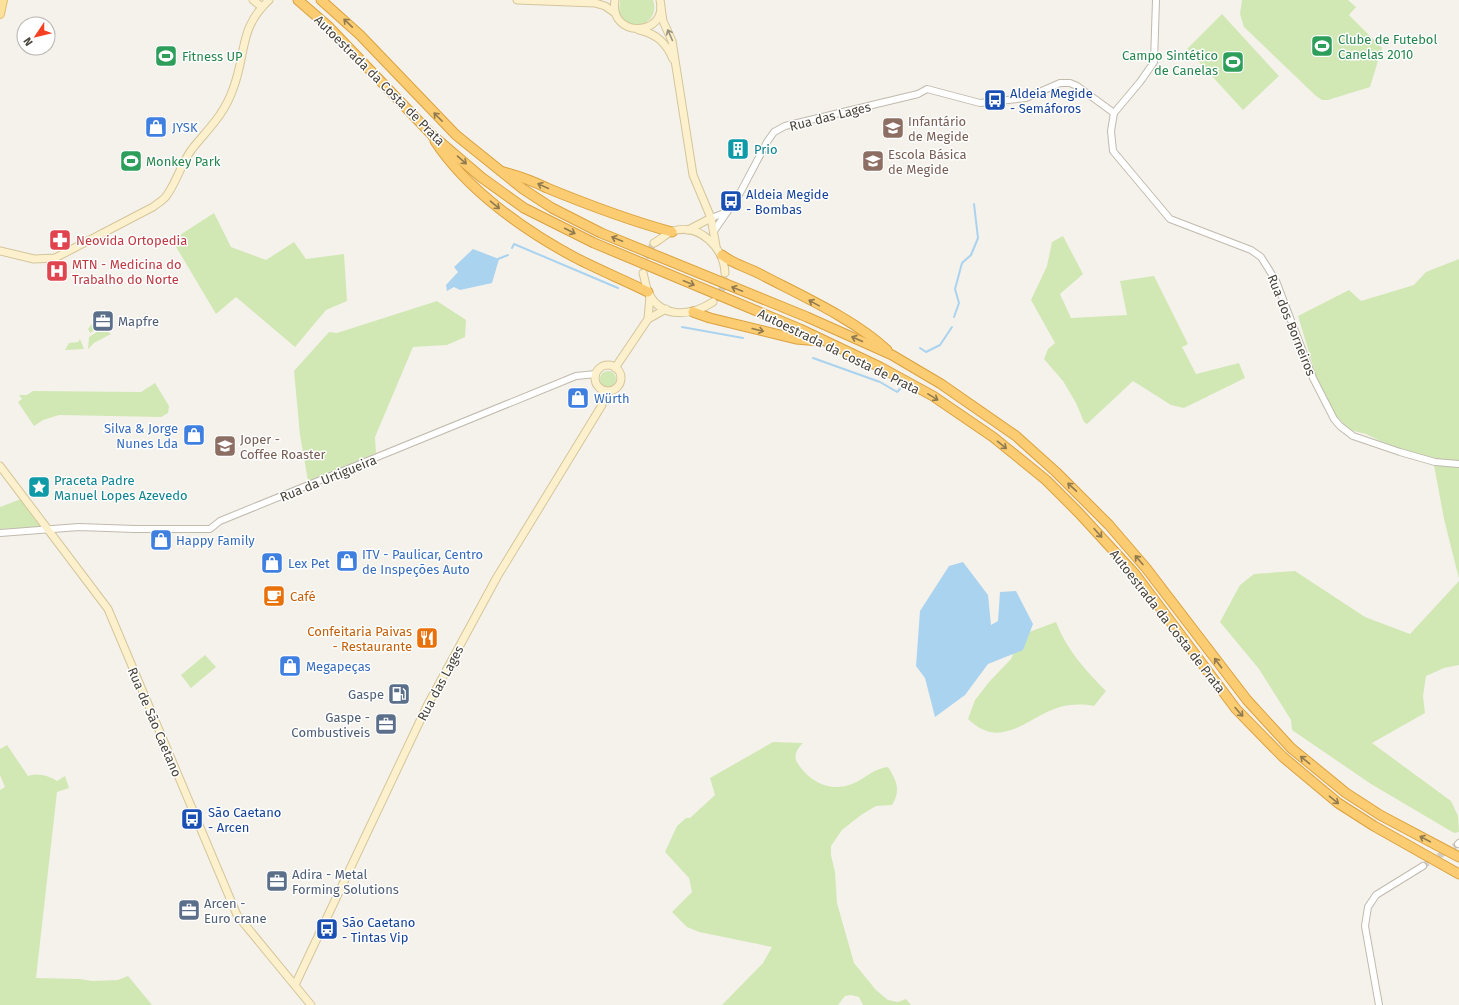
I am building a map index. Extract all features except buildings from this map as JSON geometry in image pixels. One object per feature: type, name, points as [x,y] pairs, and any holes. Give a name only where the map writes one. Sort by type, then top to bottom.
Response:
[{"type":"highway","name":"Autoestrada da Costa de Prata","points":[[298,0],[329,27],[432,135],[481,176],[524,208],[594,243],[800,329],[933,396],[972,421],[1046,480],[1079,513],[1135,574],[1236,709],[1283,757],[1338,803],[1374,826],[1459,874]]},
{"type":"highway","name":"Autoestrada da Costa de Prata","points":[[321,0],[360,35],[436,116],[499,170],[523,189],[552,208],[601,233],[807,317],[892,355],[941,384],[1016,436],[1090,504],[1146,568],[1247,700],[1290,748],[1346,793],[1380,815],[1459,857]]},
{"type":"highway","points":[[432,135],[446,158],[495,205],[525,228],[574,257],[649,294]]},
{"type":"highway","points":[[499,170],[529,179],[547,188],[650,226],[672,232]]},
{"type":"highway","points":[[722,255],[730,262],[766,277],[871,334],[892,355]]},
{"type":"highway","points":[[693,312],[710,318],[796,339],[824,341]]},
{"type":"main road","points":[[0,14],[3,0]]},
{"type":"main road","points":[[253,0],[262,7]]},
{"type":"main road","points":[[0,251],[34,259],[55,258],[153,207],[167,197],[181,166],[192,150],[222,114],[233,89],[248,29],[253,17],[269,0]]},
{"type":"main road","points":[[517,0],[595,3],[605,6],[616,13],[623,24],[656,35],[665,44],[675,63]]},
{"type":"main road","points":[[595,3],[607,0]]},
{"type":"main road","points":[[615,0],[616,13]]},
{"type":"main road","points":[[660,0],[662,20],[672,41],[693,175],[704,205],[711,218],[716,246]]},
{"type":"main road","points":[[635,29],[649,26],[655,22],[661,8]]},
{"type":"main road","points":[[699,224],[703,218],[704,205]]},
{"type":"main road","points":[[654,243],[672,232],[688,230],[711,218]]},
{"type":"main road","points":[[688,230],[702,235],[716,246],[722,255],[725,264],[725,273]]},
{"type":"main road","points":[[643,273],[649,294],[648,319]]},
{"type":"main road","points":[[649,294],[666,309],[680,313],[693,312],[713,302]]},
{"type":"main road","points":[[615,368],[648,319],[666,309]]},
{"type":"main road","points":[[604,366],[615,368],[621,378],[619,386],[613,391],[605,391],[596,382],[596,374],[604,366]]},
{"type":"main road","name":"Rua das Lages","points":[[295,985],[427,706],[497,577],[602,405],[605,391]]},
{"type":"main road","name":"Rua de São Caetano","points":[[0,466],[50,530],[108,609],[237,915],[311,1005]]},
{"type":"street","points":[[1114,113],[1140,82],[1154,62],[1156,0]]},
{"type":"street","name":"Rua das Lages","points":[[714,231],[740,193],[760,153],[774,132],[785,126],[918,94],[927,89],[980,103],[1026,98],[1060,83],[1070,82],[1114,113]]},
{"type":"street","name":"Rua dos Borneiros","points":[[1114,113],[1111,131],[1113,150],[1170,219],[1251,250],[1261,257],[1276,281],[1313,378],[1340,426],[1353,436],[1400,452],[1435,462],[1459,464]]},
{"type":"street","points":[[711,218],[728,211]]},
{"type":"street","name":"Rua da Urtigueira","points":[[0,533],[79,527],[134,529],[210,528],[220,521],[576,376],[596,374]]},
{"type":"street","points":[[1379,1005],[1365,926],[1368,907],[1376,895],[1423,866]]},
{"type":"green space","points":[[620,0],[653,0],[653,15],[644,23],[637,25],[630,23],[624,20],[619,13]]},
{"type":"green space","name":"Clube de Futebol Canelas 2010","points":[[1242,0],[1348,0],[1356,7],[1349,15],[1382,48],[1370,87],[1328,100],[1322,100],[1316,96],[1244,27],[1240,14]]},
{"type":"green space","name":"Campo Sintético de Canelas","points":[[1222,14],[1279,76],[1243,110],[1187,49]]},
{"type":"green space","points":[[214,213],[231,247],[266,260],[294,242],[306,259],[344,254],[347,301],[326,310],[295,347],[236,297],[216,314],[172,240]]},
{"type":"green space","points":[[1063,236],[1083,274],[1060,294],[1071,318],[1127,315],[1120,281],[1154,276],[1188,344],[1182,347],[1196,374],[1239,363],[1245,378],[1184,408],[1171,405],[1133,381],[1087,424],[1084,422],[1076,403],[1063,381],[1044,359],[1048,349],[1055,343],[1031,300],[1047,266],[1052,242]]},
{"type":"green space","points":[[1459,259],[1459,579],[1444,519],[1433,460],[1380,441],[1366,434],[1350,430],[1336,416],[1320,389],[1298,316],[1349,290],[1361,301],[1414,285],[1426,272]]},
{"type":"green space","points":[[437,301],[466,320],[465,337],[447,345],[413,347],[375,437],[376,453],[308,481],[300,435],[294,371],[329,332],[337,333]]},
{"type":"green space","points":[[101,319],[104,319],[111,325],[109,327],[103,325],[90,333],[88,329],[91,325]]},
{"type":"green space","points":[[103,328],[111,334],[94,343],[88,349],[89,337]]},
{"type":"green space","points":[[80,339],[84,349],[65,350],[69,343],[78,342]]},
{"type":"green space","points":[[608,371],[614,373],[616,379],[614,385],[608,387],[602,385],[600,379],[602,373]]},
{"type":"green space","points":[[155,383],[169,406],[168,413],[161,417],[59,415],[43,420],[34,426],[18,402],[22,399],[19,395],[27,395],[33,391],[141,392]]},
{"type":"green space","points":[[21,499],[42,527],[0,529],[0,507]]},
{"type":"green space","points":[[1295,571],[1365,617],[1410,634],[1459,581],[1459,665],[1444,668],[1426,676],[1423,696],[1425,713],[1372,743],[1451,801],[1458,816],[1459,832],[1454,833],[1371,784],[1292,730],[1291,720],[1259,669],[1220,622],[1240,585],[1254,574]]},
{"type":"green space","points":[[1056,622],[1071,651],[1106,691],[1094,706],[1069,705],[1060,707],[1048,711],[1015,729],[1004,732],[992,732],[980,728],[968,719],[975,700],[989,682],[1011,659],[1021,635]]},
{"type":"green space","points":[[205,655],[216,667],[191,688],[181,675]]},
{"type":"green space","points":[[773,742],[803,743],[796,754],[797,762],[807,775],[820,784],[836,787],[852,784],[877,770],[888,767],[894,777],[897,791],[892,805],[876,806],[861,815],[842,830],[831,846],[831,855],[835,872],[837,903],[854,963],[876,990],[888,1000],[898,1002],[906,999],[911,1005],[863,1005],[859,997],[851,995],[845,996],[838,1005],[722,1005],[763,963],[772,947],[699,932],[687,927],[672,912],[692,892],[689,878],[665,852],[677,826],[686,818],[690,818],[715,795],[710,778]]},
{"type":"green space","points":[[7,745],[28,776],[43,775],[57,781],[65,776],[69,788],[57,792],[36,978],[80,979],[92,981],[118,980],[128,976],[152,1005],[0,1005],[0,790],[5,787],[0,775],[0,749]]},
{"type":"water","points":[[473,249],[499,259],[492,283],[460,290],[454,287],[447,291],[446,285],[458,272],[454,267]]},
{"type":"water","points":[[963,562],[988,595],[991,625],[998,621],[1000,592],[1016,591],[1033,624],[1023,650],[988,664],[965,695],[935,717],[925,678],[916,666],[920,611],[949,566]]},
{"type":"waterway","points":[[954,317],[959,303],[955,289],[962,263],[971,255],[978,238],[974,204]]},
{"type":"waterway","points":[[512,248],[514,244],[618,288]]},
{"type":"waterway","points":[[498,259],[508,255]]},
{"type":"waterway","points":[[682,327],[743,338]]},
{"type":"waterway","points":[[920,348],[926,352],[940,345],[952,327]]},
{"type":"waterway","points":[[813,358],[880,382],[897,392],[900,389]]},
{"type":"tunnel","points":[[644,268],[645,258],[654,243]]},
{"type":"tunnel","points":[[713,302],[722,289],[725,273]]},
{"type":"tunnel","points":[[1423,866],[1458,844]]},
{"type":"place","name":"Clube de Futebol Canelas 2010","points":[[1322,46]]},
{"type":"place","name":"Fitness UP","points":[[166,56]]},
{"type":"place","name":"Campo Sintético de Canelas","points":[[1233,62]]},
{"type":"place","name":"Aldeia Megide - Semáforos","points":[[995,100]]},
{"type":"place","name":"JYSK","points":[[156,127]]},
{"type":"place","name":"Infantário de Megide","points":[[893,128]]},
{"type":"place","name":"Prio","points":[[738,149]]},
{"type":"place","name":"Monkey Park","points":[[131,161]]},
{"type":"place","name":"Escola Básica de Megide","points":[[873,161]]},
{"type":"place","name":"Aldeia Megide - Bombas","points":[[731,201]]},
{"type":"place","name":"Neovida Ortopedia","points":[[60,240]]},
{"type":"place","name":"MTN - Medicina do Trabalho do Norte","points":[[57,271]]},
{"type":"place","name":"Mapfre","points":[[103,321]]},
{"type":"place","name":"Würth","points":[[578,398]]},
{"type":"place","name":"Silva & Jorge Nunes Lda","points":[[194,435]]},
{"type":"place","name":"Joper - Coffee Roaster","points":[[225,446]]},
{"type":"place","name":"Praceta Padre Manuel Lopes Azevedo","points":[[39,487]]},
{"type":"place","name":"Happy Family","points":[[161,540]]},
{"type":"place","name":"ITV - Paulicar, Centro de Inspeções Auto","points":[[347,561]]},
{"type":"place","name":"Lex Pet","points":[[272,563]]},
{"type":"place","name":"Café","points":[[274,596]]},
{"type":"place","name":"Confeitaria Paivas - Restaurante","points":[[427,638]]},
{"type":"place","name":"Megapeças","points":[[290,666]]},
{"type":"place","name":"Gaspe","points":[[399,694]]},
{"type":"place","name":"Gaspe - Combustiveis","points":[[386,724]]},
{"type":"place","name":"São Caetano - Arcen","points":[[192,819]]},
{"type":"place","name":"Adira - Metal Forming Solutions","points":[[277,881]]},
{"type":"place","name":"Arcen - Euro crane","points":[[189,910]]},
{"type":"place","name":"São Caetano - Tintas Vip","points":[[327,929]]}]
